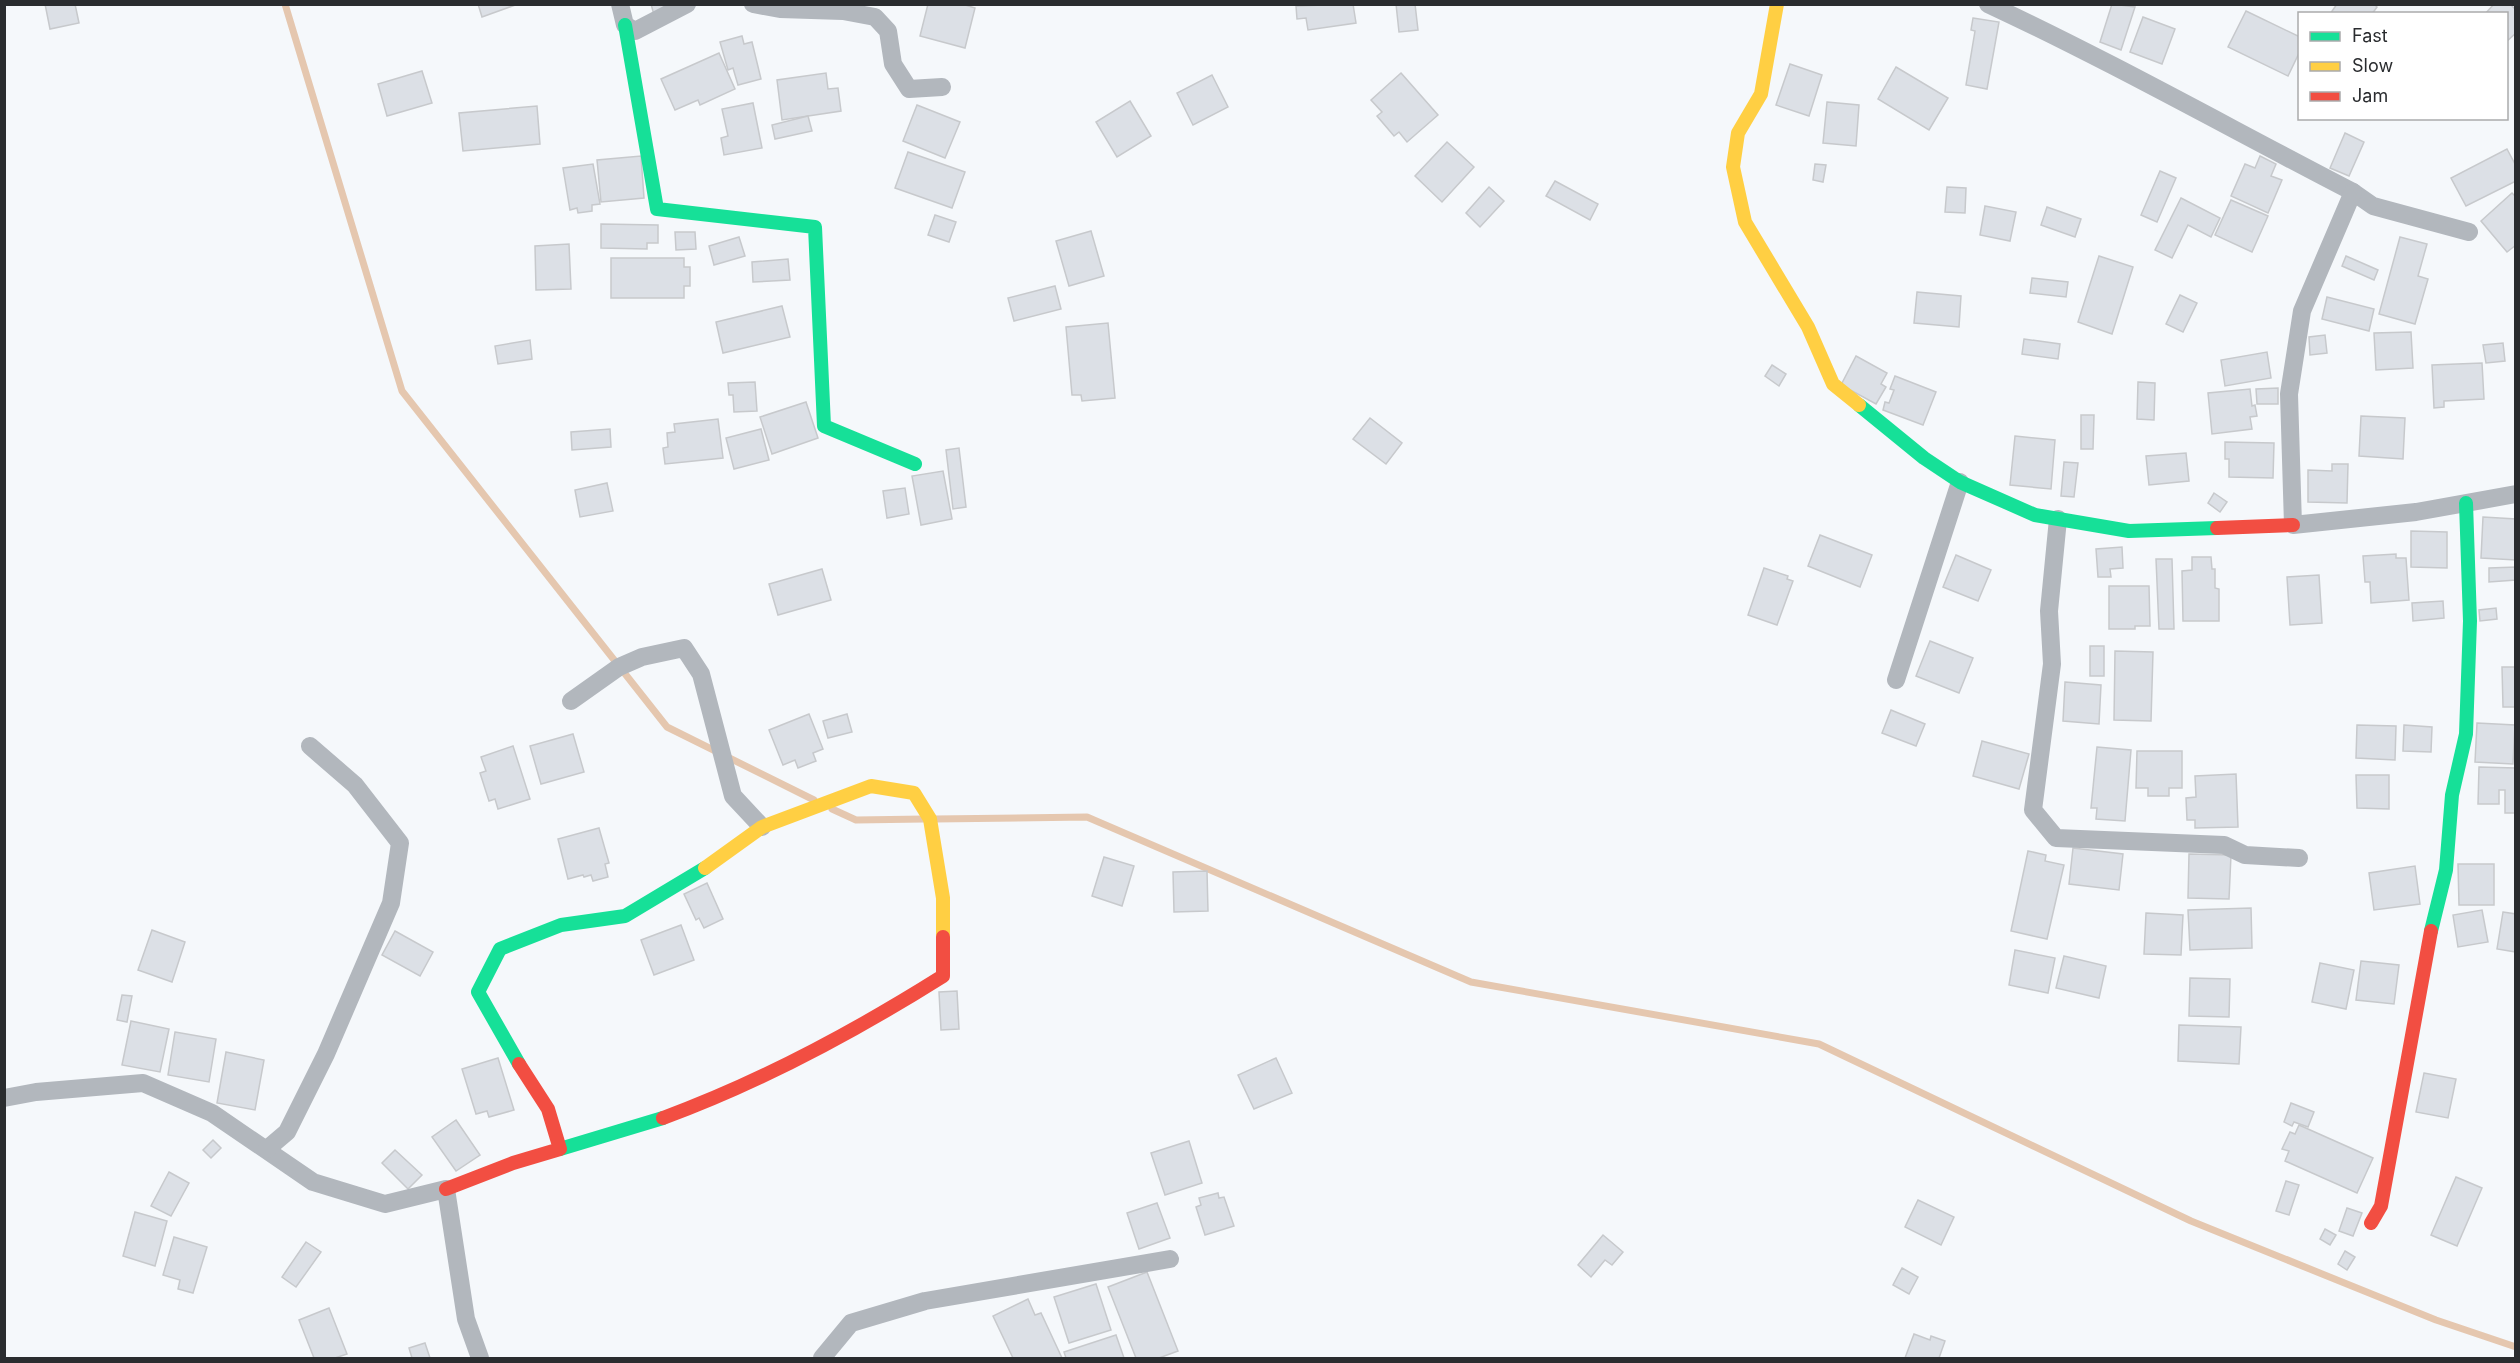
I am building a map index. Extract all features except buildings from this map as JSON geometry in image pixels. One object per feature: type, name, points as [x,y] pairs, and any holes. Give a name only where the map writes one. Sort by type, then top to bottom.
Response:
[{"type":"street","points":[[620,4],[657,208],[723,218],[814,227],[824,426],[915,464]]},
{"type":"street","points":[[625,25],[635,31],[687,4]]},
{"type":"street","points":[[753,4],[780,9],[843,11],[875,17],[888,31],[893,64],[909,89],[942,87]]},
{"type":"street","points":[[1777,4],[1761,94],[1738,133],[1733,167],[1745,222],[1808,327],[1833,384],[1924,458],[1960,482],[2035,515],[2129,531],[2293,525],[2416,512],[2516,494]]},
{"type":"street","points":[[1988,4],[2065,40],[2353,192],[2373,206],[2469,232]]},
{"type":"street","points":[[2293,525],[2289,394],[2302,311],[2353,192]]},
{"type":"street","points":[[1896,680],[1960,482]]},
{"type":"street","points":[[2371,1223],[2381,1206],[2427,948],[2446,870],[2452,795],[2466,734],[2470,621],[2466,503]]},
{"type":"street","points":[[2058,519],[2049,611],[2052,664],[2033,810],[2056,838],[2224,845],[2245,855],[2300,858]]},
{"type":"street","points":[[571,701],[620,667],[642,657],[684,648],[701,674],[733,796],[762,827]]},
{"type":"street","points":[[267,1149],[286,1132],[326,1054],[392,903],[400,843],[355,785],[310,746]]},
{"type":"street","points":[[4,1098],[36,1092],[143,1083],[212,1113],[313,1182],[385,1204],[446,1189],[513,1163],[560,1149],[664,1117],[759,1077],[880,1016],[943,976],[944,898],[930,819],[914,793],[872,786],[762,827],[703,869],[625,916],[561,925],[500,949],[478,992],[507,1046],[548,1109],[560,1149]]},
{"type":"street","points":[[446,1189],[466,1319],[480,1359]]},
{"type":"street","points":[[822,1359],[851,1323],[915,1304],[1170,1259]]},
{"type":"waterway","points":[[285,4],[402,391],[667,727],[814,800]]},
{"type":"waterway","points":[[832,809],[856,820],[924,819]]},
{"type":"waterway","points":[[935,819],[1087,817],[1471,982],[1819,1044],[2191,1221],[2436,1320],[2516,1347]]},
{"type":"traffic: fast","points":[[625,25],[657,209],[815,227],[824,426],[915,464]]},
{"type":"traffic: fast","points":[[1859,405],[1924,458],[1960,482],[2035,515],[2129,531],[2217,528]]},
{"type":"traffic: fast","points":[[2431,931],[2446,870],[2452,795],[2466,734],[2470,621],[2466,503]]},
{"type":"traffic: fast","points":[[519,1064],[478,992],[500,949],[561,925],[625,916],[705,868]]},
{"type":"traffic: fast","points":[[560,1149],[663,1118]]},
{"type":"traffic: slow","points":[[1777,4],[1761,94],[1738,133],[1733,167],[1745,222],[1808,327],[1833,384],[1859,405]]},
{"type":"traffic: slow","points":[[705,868],[762,827],[871,786],[914,793],[930,819],[943,898],[943,937]]},
{"type":"traffic: jam","points":[[2217,528],[2293,525]]},
{"type":"traffic: jam","points":[[2371,1223],[2381,1206],[2431,931]]},
{"type":"traffic: jam","points":[[663,1118],[700,1104],[806,1055],[943,976],[943,937]]},
{"type":"traffic: jam","points":[[446,1189],[513,1163],[560,1149],[548,1109],[519,1064]]}]
